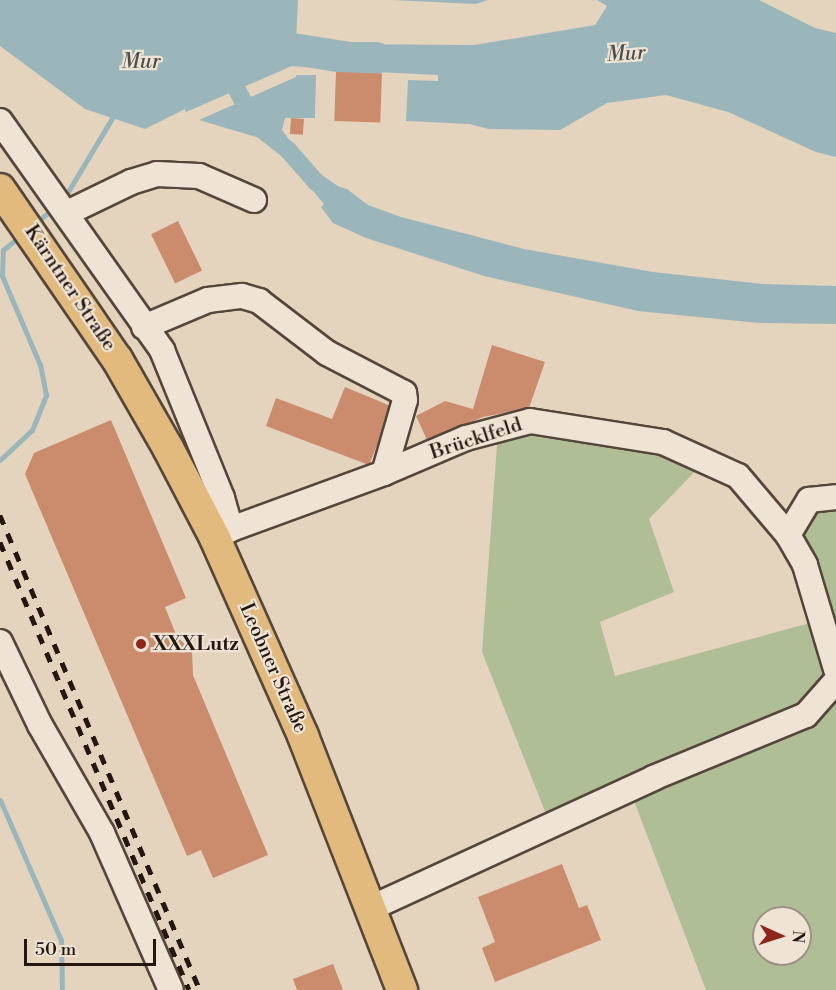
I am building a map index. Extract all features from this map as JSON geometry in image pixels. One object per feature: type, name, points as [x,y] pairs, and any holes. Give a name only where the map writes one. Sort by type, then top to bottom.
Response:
[{"type":"main road","name":"Kärntner Straße","points":[[0,189],[117,359]]},
{"type":"main road","name":"Leobner Straße","points":[[117,359],[168,448],[223,534],[402,990]]},
{"type":"street","points":[[0,121],[162,350],[222,498],[223,534]]},
{"type":"street","points":[[62,206],[157,174],[199,176],[254,200]]},
{"type":"street","points":[[144,327],[208,300],[242,296],[259,301],[327,353],[404,393],[405,400],[384,473]]},
{"type":"street","name":"Brücklfeld","points":[[223,534],[384,473],[466,438],[530,422],[663,442],[738,476],[788,534],[805,565],[836,669]]},
{"type":"street","points":[[788,534],[809,500],[836,497]]},
{"type":"street","points":[[0,642],[40,725],[102,833],[171,990]]},
{"type":"street","points":[[371,908],[653,778],[807,715],[836,681]]},
{"type":"green space","points":[[498,431],[673,447],[705,461],[649,519],[674,592],[600,622],[615,676],[821,620],[788,535],[809,500],[836,497],[836,990],[706,990],[631,793],[550,824],[482,652]]},
{"type":"water","name":"Mur","points":[[0,0],[298,0],[296,41],[317,43],[316,68],[292,66],[186,112],[185,109],[145,129],[85,109],[0,46]]},
{"type":"water","points":[[392,0],[488,0],[476,4]]},
{"type":"water","points":[[597,0],[759,0],[815,28],[836,33],[836,157],[816,152],[728,112],[666,95],[607,103],[560,130],[489,129],[469,124],[406,121],[408,80],[438,81],[438,75],[335,70],[336,44],[474,45],[595,25],[607,6]]},
{"type":"water","points":[[296,75],[316,75],[315,118],[285,118],[282,130],[293,145],[283,155],[263,139],[199,120],[296,77]]},
{"type":"water","points":[[322,176],[333,185],[347,189],[368,205],[401,217],[524,249],[653,272],[763,284],[836,286],[836,324],[759,323],[638,311],[484,276],[366,238],[333,223],[321,207],[324,204],[310,187]]},
{"type":"building","points":[[336,72],[382,74],[380,123],[334,121]]},
{"type":"building","points":[[291,118],[304,119],[303,135],[290,134]]},
{"type":"building","points":[[178,221],[202,270],[175,284],[151,234]]},
{"type":"building","points":[[492,345],[545,362],[529,408],[483,417],[427,440],[416,416],[445,401],[473,409]]},
{"type":"building","points":[[345,387],[393,407],[369,465],[266,426],[276,398],[332,419]]},
{"type":"building","name":"XXXLutz","points":[[111,420],[186,598],[165,607],[177,637],[192,651],[193,675],[268,855],[213,878],[201,850],[187,856],[25,474],[34,453]]},
{"type":"building","points":[[562,864],[579,908],[587,905],[601,940],[495,982],[482,948],[495,942],[478,897]]},
{"type":"building","points":[[333,964],[343,990],[297,990],[293,979]]},
{"type":"waterway","name":"Mur","points":[[274,46],[350,58],[376,58]]},
{"type":"waterway","points":[[230,66],[232,80],[255,124],[288,150],[316,182],[335,195]]},
{"type":"waterway","points":[[63,200],[112,118]]},
{"type":"waterway","points":[[35,223],[54,208]]},
{"type":"waterway","points":[[0,460],[32,430],[46,395],[40,365],[2,276],[3,250],[21,235]]},
{"type":"waterway","points":[[0,800],[61,940],[62,990]]},
{"type":"railway","points":[[0,515],[200,990]]},
{"type":"railway","points":[[0,542],[189,990]]},
{"type":"place","name":"XXXLutz","points":[[141,644]]}]
